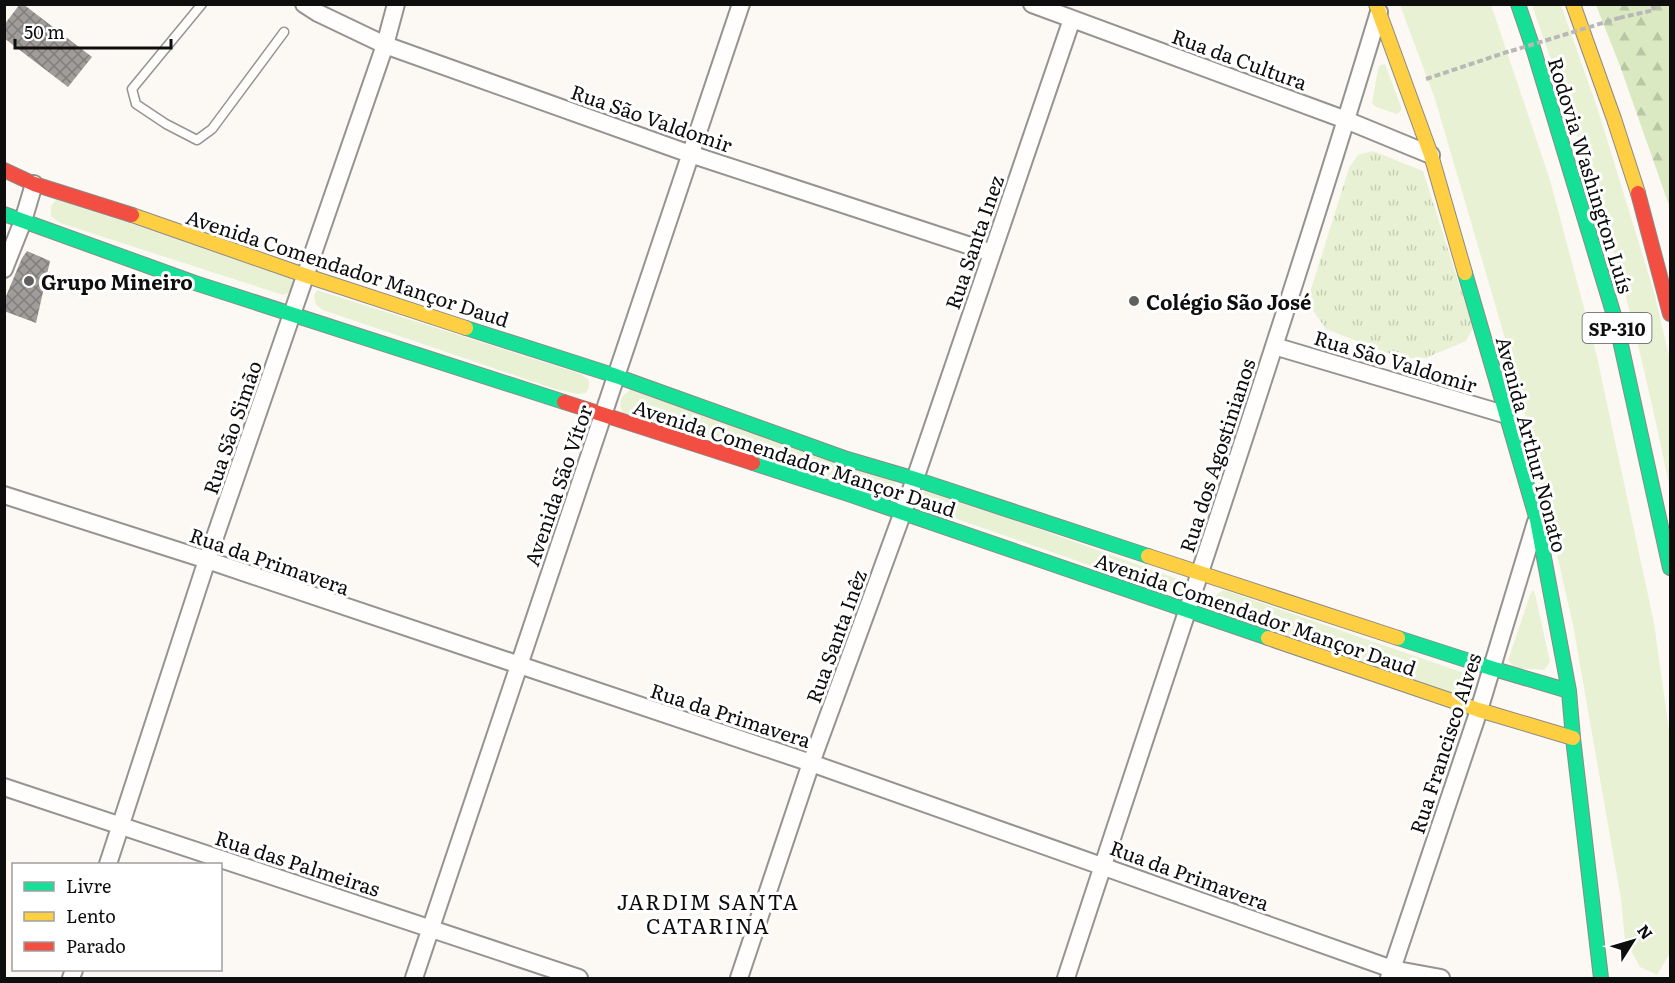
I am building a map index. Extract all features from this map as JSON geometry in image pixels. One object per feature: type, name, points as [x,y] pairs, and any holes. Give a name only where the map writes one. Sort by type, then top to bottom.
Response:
[{"type":"main road","name":"Rodovia Washington Luís","points":[[1518,4],[1616,322],[1671,568]]},
{"type":"main road","name":"Rodovia Washington Luís","points":[[1573,4],[1611,106],[1657,255],[1671,314]]},
{"type":"main road","name":"Avenida Arthur Nonato","points":[[1378,8],[1431,155],[1537,520],[1569,691],[1601,978]]},
{"type":"main road","name":"Avenida Comendador Mançor Daud","points":[[4,170],[34,184],[108,207],[307,276],[616,376],[847,459],[915,479],[1491,668],[1569,691]]},
{"type":"main road","name":"Avenida Comendador Mançor Daud","points":[[4,214],[195,283],[902,512],[1479,710],[1573,738]]},
{"type":"street","name":"Rua São Valdomir","points":[[304,4],[318,14],[385,45],[690,154],[992,253]]},
{"type":"street","name":"Rua São Simão","points":[[108,863],[207,560],[307,276],[385,45],[396,4]]},
{"type":"street","name":"Avenida São Vítor","points":[[414,978],[741,4]]},
{"type":"street","name":"Rua da Cultura","points":[[1032,4],[1346,120],[1431,155]]},
{"type":"street","name":"Rua dos Agostinianos","points":[[1066,978],[1274,346],[1346,120],[1378,8]]},
{"type":"street","name":"Rua Santa Inez","points":[[915,479],[1072,18]]},
{"type":"street","points":[[4,269],[23,221],[34,184]]},
{"type":"street","name":"Rua São Valdomir","points":[[1274,346],[1507,415]]},
{"type":"street","name":"Rua Santa Inêz","points":[[739,978],[811,763],[915,479]]},
{"type":"street","name":"Rua da Primavera","points":[[4,495],[207,560],[811,763],[1103,865],[1391,974],[1441,978]]},
{"type":"street","name":"Rua Francisco Alves","points":[[1391,974],[1479,710],[1537,520]]},
{"type":"street","name":"Rua das Palmeiras","points":[[4,787],[579,978]]},
{"type":"lane","points":[[202,4],[132,89],[136,104],[166,124],[197,140],[212,129],[284,32]]},
{"type":"path","points":[[1406,86],[1618,18],[1654,10],[1652,4]]},
{"type":"green space","points":[[1400,5],[1491,5],[1550,180],[1597,357],[1654,623],[1670,737],[1670,953],[1657,975],[1640,967],[1625,940],[1621,899],[1573,625],[1518,383],[1435,99]]},
{"type":"green space","points":[[1532,5],[1561,5],[1598,110],[1654,292],[1670,360],[1670,489],[1640,351],[1613,250]]},
{"type":"green space","points":[[1596,5],[1670,5],[1670,208],[1620,66]]},
{"type":"green space","points":[[1385,64],[1401,107],[1401,111],[1397,114],[1376,107],[1372,103],[1378,69],[1380,65]]},
{"type":"green space","points":[[1373,151],[1423,171],[1473,328],[1466,341],[1426,358],[1400,358],[1326,329],[1307,302],[1349,168],[1358,155]]},
{"type":"green space","points":[[56,200],[287,273],[296,286],[292,292],[283,295],[60,223],[51,216],[51,206]]},
{"type":"green space","points":[[317,290],[581,374],[589,380],[589,387],[586,393],[577,394],[555,389],[323,310],[316,305],[314,296]]},
{"type":"green space","points":[[630,390],[894,481],[898,490],[893,497],[622,412],[621,400]]},
{"type":"green space","points":[[928,489],[1175,578],[1181,582],[1182,590],[1177,596],[920,506],[921,493]]},
{"type":"green space","points":[[1224,590],[1464,673],[1472,679],[1474,685],[1464,697],[1215,613],[1214,599]]},
{"type":"green space","points":[[1533,590],[1550,662],[1544,670],[1515,668],[1508,660]]},
{"type":"building","points":[[20,4],[92,57],[68,87],[4,38],[4,25]]},
{"type":"building","name":"Grupo Mineiro","points":[[27,251],[50,261],[36,323],[4,311],[4,301]]},
{"type":"traffic: fast","points":[[1518,4],[1616,322],[1670,568]]},
{"type":"traffic: fast","points":[[4,214],[195,283],[564,402]]},
{"type":"traffic: fast","points":[[1465,273],[1537,520],[1569,691],[1601,978]]},
{"type":"traffic: fast","points":[[466,328],[616,376],[847,459],[915,479],[1148,556]]},
{"type":"traffic: fast","points":[[753,463],[1268,638]]},
{"type":"traffic: fast","points":[[1398,638],[1569,691]]},
{"type":"traffic: slow","points":[[1376,4],[1431,155],[1465,273]]},
{"type":"traffic: slow","points":[[1573,4],[1638,193]]},
{"type":"traffic: slow","points":[[132,215],[466,328]]},
{"type":"traffic: slow","points":[[1148,556],[1398,638]]},
{"type":"traffic: slow","points":[[1268,638],[1479,710],[1573,738]]},
{"type":"traffic: jam","points":[[4,170],[34,184],[132,215]]},
{"type":"traffic: jam","points":[[1638,193],[1670,314]]},
{"type":"traffic: jam","points":[[564,402],[753,463]]},
{"type":"place","name":"Grupo Mineiro","points":[[29,281]]},
{"type":"place","name":"Colégio São José","points":[[1134,301]]},
{"type":"district","name":"JARDIM SANTA CATARINA","points":[[708,912]]}]
